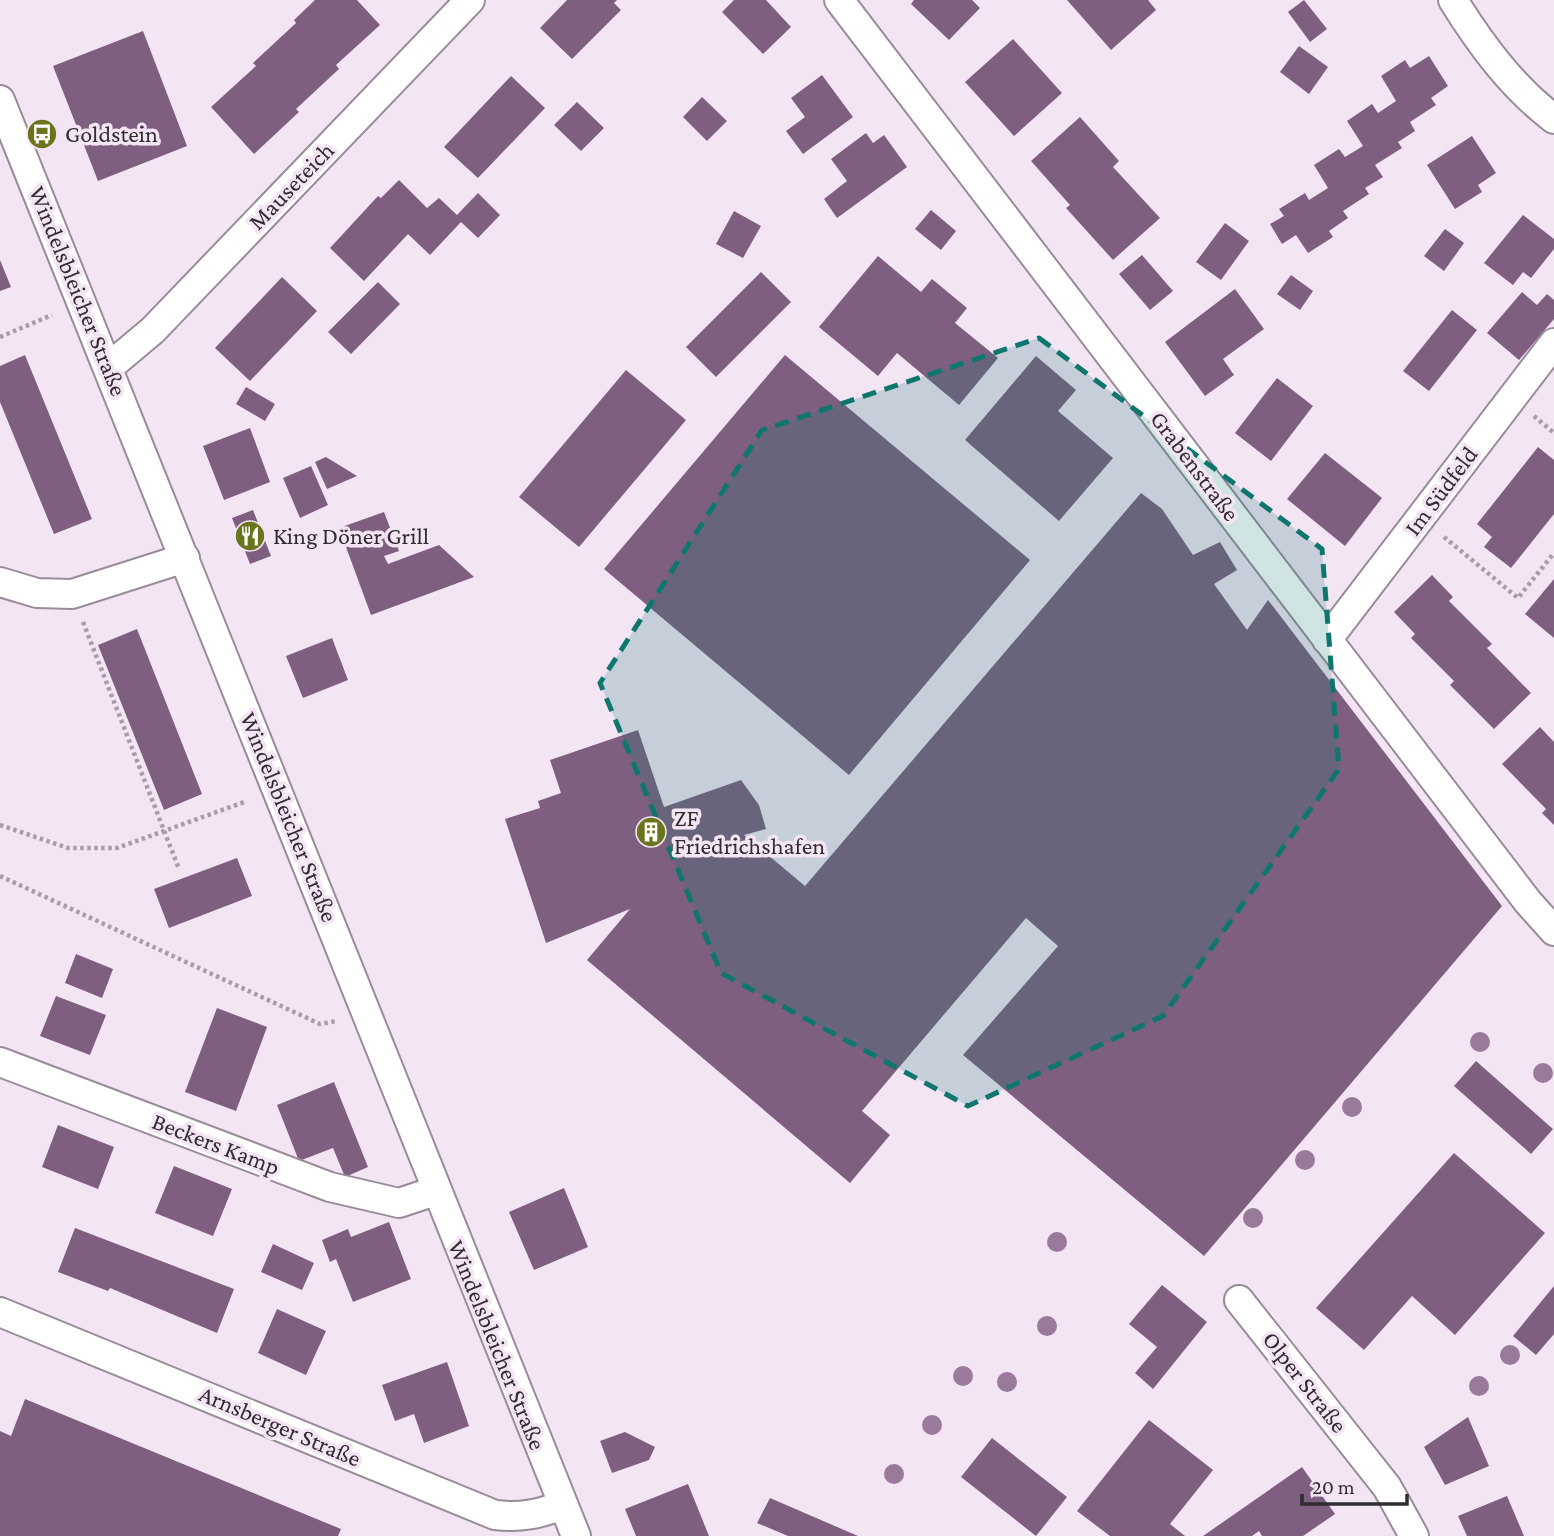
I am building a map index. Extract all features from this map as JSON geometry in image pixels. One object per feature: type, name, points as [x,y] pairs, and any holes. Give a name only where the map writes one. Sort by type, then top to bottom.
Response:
[{"type":"street","name":"Mauseteich","points":[[109,367],[153,330],[470,0]]},
{"type":"street","name":"Grabenstraße","points":[[839,0],[1528,902],[1554,931]]},
{"type":"street","points":[[1452,0],[1478,41],[1527,98],[1554,119]]},
{"type":"street","name":"Windelsbleicher Straße","points":[[0,100],[368,1016],[435,1191],[576,1536]]},
{"type":"street","name":"Im Südfeld","points":[[1327,640],[1554,343]]},
{"type":"street","points":[[0,582],[37,593],[72,594],[185,558]]},
{"type":"street","name":"Beckers Kamp","points":[[0,1062],[330,1187],[399,1203],[435,1191]]},
{"type":"street","name":"Olper Straße","points":[[1239,1300],[1387,1487],[1414,1536]]},
{"type":"street","name":"Arnsberger Straße","points":[[0,1312],[495,1515],[517,1518],[563,1505]]},
{"type":"path","points":[[0,337],[59,312]]},
{"type":"path","points":[[1420,518],[1518,598],[1554,554]]},
{"type":"path","points":[[72,594],[162,832],[179,869]]},
{"type":"path","points":[[0,825],[68,848],[117,848],[254,798]]},
{"type":"path","points":[[0,876],[320,1024],[368,1016]]},
{"type":"highlighted area","points":[[1039,338],[1322,549],[1339,769],[1163,1016],[968,1106],[721,973],[600,683],[762,430]]},
{"type":"building","points":[[315,0],[357,0],[380,25],[336,65],[339,69],[296,109],[299,112],[254,154],[211,107],[256,66],[253,63],[296,23],[294,20]]},
{"type":"building","points":[[567,0],[617,0],[614,3],[621,10],[572,59],[540,28]]},
{"type":"building","points":[[734,0],[766,0],[791,27],[763,54],[722,12]]},
{"type":"building","points":[[914,0],[972,0],[980,8],[949,40],[911,4]]},
{"type":"building","points":[[1067,0],[1148,0],[1156,10],[1111,50]]},
{"type":"building","points":[[1304,0],[1327,29],[1310,42],[1288,12]]},
{"type":"building","points":[[143,31],[187,146],[98,181],[53,66]]},
{"type":"building","points":[[1013,39],[1062,93],[1014,136],[965,82]]},
{"type":"building","points":[[1299,46],[1328,67],[1309,94],[1280,72]]},
{"type":"building","points":[[1429,56],[1448,86],[1431,98],[1436,105],[1410,122],[1415,131],[1398,142],[1402,148],[1375,165],[1383,177],[1365,188],[1369,194],[1343,211],[1348,218],[1329,231],[1333,237],[1308,253],[1296,235],[1282,244],[1270,224],[1284,216],[1279,209],[1305,193],[1309,200],[1328,188],[1314,165],[1339,149],[1345,157],[1363,146],[1347,121],[1372,104],[1378,113],[1396,101],[1381,76],[1405,60],[1410,68]]},
{"type":"building","points":[[822,75],[853,117],[803,154],[786,131],[805,117],[791,98]]},
{"type":"building","points":[[511,76],[545,108],[478,178],[444,147]]},
{"type":"building","points":[[702,97],[727,121],[707,141],[683,117]]},
{"type":"building","points":[[577,102],[604,128],[581,151],[554,125]]},
{"type":"building","points":[[1080,117],[1119,161],[1113,167],[1160,218],[1113,260],[1066,208],[1070,205],[1031,161]]},
{"type":"building","points":[[866,133],[873,143],[884,135],[907,167],[837,218],[824,199],[847,181],[831,159]]},
{"type":"building","points":[[1472,136],[1496,173],[1478,185],[1482,192],[1455,209],[1427,165]]},
{"type":"building","points":[[399,180],[427,208],[439,198],[457,215],[478,193],[500,215],[478,238],[461,222],[430,255],[408,234],[364,281],[330,248],[378,196],[381,198]]},
{"type":"building","points":[[931,210],[956,231],[941,250],[915,229]]},
{"type":"building","points":[[734,211],[761,226],[743,258],[716,244]]},
{"type":"building","points":[[1523,215],[1554,239],[1554,249],[1531,278],[1523,272],[1513,285],[1484,263]]},
{"type":"building","points":[[1225,223],[1249,241],[1221,280],[1196,262]]},
{"type":"building","points":[[1445,229],[1464,243],[1444,271],[1424,256]]},
{"type":"building","points":[[1142,255],[1173,291],[1150,310],[1119,274]]},
{"type":"building","points":[[878,256],[921,292],[932,279],[967,308],[955,323],[998,358],[959,405],[897,353],[878,376],[819,327]]},
{"type":"building","points":[[0,260],[11,287],[0,291]]},
{"type":"building","points":[[761,272],[791,302],[716,377],[686,347]]},
{"type":"building","points":[[1291,275],[1313,291],[1300,310],[1277,294]]},
{"type":"building","points":[[282,277],[317,311],[250,381],[215,348]]},
{"type":"building","points":[[378,282],[400,304],[351,354],[328,332]]},
{"type":"building","points":[[1235,289],[1264,329],[1223,359],[1234,375],[1205,396],[1165,342]]},
{"type":"building","points":[[1522,292],[1537,305],[1547,294],[1554,300],[1554,319],[1519,360],[1487,333]]},
{"type":"building","points":[[1452,310],[1477,330],[1429,391],[1403,371]]},
{"type":"building","points":[[25,355],[92,519],[54,534],[0,402],[0,366]]},
{"type":"building","points":[[785,355],[1030,560],[849,775],[604,569]]},
{"type":"building","points":[[1036,356],[1076,390],[1058,411],[1113,458],[1059,521],[965,440]]},
{"type":"building","points":[[626,370],[686,420],[579,547],[519,497]]},
{"type":"building","points":[[1277,378],[1313,406],[1271,461],[1235,433]]},
{"type":"building","points":[[246,387],[275,404],[265,421],[236,404]]},
{"type":"building","points":[[250,428],[270,482],[224,500],[203,446]]},
{"type":"building","points":[[1538,447],[1554,460],[1554,514],[1511,568],[1484,547],[1492,537],[1477,524]]},
{"type":"building","points":[[1325,453],[1382,498],[1345,546],[1287,499]]},
{"type":"building","points":[[326,457],[357,476],[327,489],[315,462]]},
{"type":"building","points":[[311,466],[328,505],[300,518],[283,478]]},
{"type":"building","points":[[1141,493],[1162,509],[1193,555],[1220,542],[1237,570],[1214,584],[1247,630],[1268,600],[1502,906],[1204,1256],[963,1055],[1058,946],[1026,918],[862,1111],[890,1135],[850,1183],[587,960],[630,909],[546,943],[505,819],[540,808],[538,801],[561,793],[550,760],[638,730],[664,807],[741,780],[759,805],[766,829],[744,835],[805,886]]},
{"type":"building","points":[[253,510],[271,556],[250,564],[232,518]]},
{"type":"building","points":[[384,512],[399,551],[384,556],[388,564],[439,545],[474,577],[371,615],[339,528]]},
{"type":"building","points":[[1432,575],[1453,597],[1449,601],[1492,644],[1487,648],[1531,693],[1494,729],[1450,685],[1454,681],[1411,638],[1415,634],[1394,612]]},
{"type":"building","points":[[1554,579],[1554,638],[1525,614]]},
{"type":"building","points":[[137,629],[202,794],[164,810],[98,645]]},
{"type":"building","points":[[332,638],[348,680],[303,698],[286,656]]},
{"type":"building","points":[[1540,727],[1554,742],[1554,825],[1542,813],[1546,809],[1502,764]]},
{"type":"building","points":[[237,858],[252,896],[169,928],[154,889]]},
{"type":"building","points":[[76,954],[113,969],[102,998],[65,983]]},
{"type":"building","points":[[56,996],[106,1015],[90,1055],[40,1036]]},
{"type":"building","points":[[217,1008],[267,1027],[236,1111],[185,1092]]},
{"type":"building","points":[[1476,1061],[1553,1129],[1531,1154],[1454,1086]]},
{"type":"building","points":[[334,1082],[368,1167],[345,1177],[333,1148],[299,1161],[277,1105]]},
{"type":"building","points":[[58,1125],[114,1147],[98,1189],[42,1167]]},
{"type":"building","points":[[1454,1153],[1545,1233],[1455,1335],[1412,1296],[1364,1350],[1316,1308]]},
{"type":"building","points":[[174,1166],[232,1189],[213,1236],[155,1213]]},
{"type":"building","points":[[564,1188],[588,1247],[534,1270],[509,1212]]},
{"type":"building","points":[[389,1222],[411,1279],[353,1302],[336,1259],[330,1262],[322,1240],[348,1229],[351,1237]]},
{"type":"building","points":[[75,1228],[234,1289],[217,1333],[110,1288],[108,1291],[58,1272]]},
{"type":"building","points":[[273,1244],[314,1263],[302,1290],[261,1272]]},
{"type":"building","points":[[1162,1285],[1207,1322],[1153,1389],[1135,1373],[1157,1347],[1129,1324]]},
{"type":"building","points":[[1554,1286],[1554,1334],[1536,1355],[1513,1336]]},
{"type":"building","points":[[277,1309],[326,1331],[306,1375],[258,1353]]},
{"type":"building","points":[[447,1362],[469,1426],[424,1443],[414,1414],[395,1421],[382,1385]]},
{"type":"building","points":[[25,1399],[341,1529],[338,1536],[0,1536],[0,1431],[11,1436]]},
{"type":"building","points":[[1468,1417],[1489,1466],[1445,1485],[1424,1447]]},
{"type":"building","points":[[1149,1420],[1213,1470],[1170,1524],[1185,1536],[1110,1536],[1077,1511]]},
{"type":"building","points":[[625,1432],[655,1447],[649,1460],[612,1473],[600,1441]]},
{"type":"building","points":[[992,1438],[1067,1497],[1036,1536],[961,1477]]},
{"type":"building","points":[[1302,1467],[1335,1514],[1303,1536],[1262,1536],[1259,1531],[1252,1536],[1203,1536]]},
{"type":"building","points":[[688,1484],[709,1536],[636,1536],[625,1509]]},
{"type":"building","points":[[1507,1496],[1524,1536],[1467,1536],[1458,1516]]},
{"type":"building","points":[[770,1498],[858,1536],[788,1536],[757,1523]]},
{"type":"place","name":"Goldstein","points":[[42,134]]},
{"type":"place","name":"King Döner Grill","points":[[250,536]]},
{"type":"place","name":"ZF Friedrichshafen","points":[[651,832]]}]
